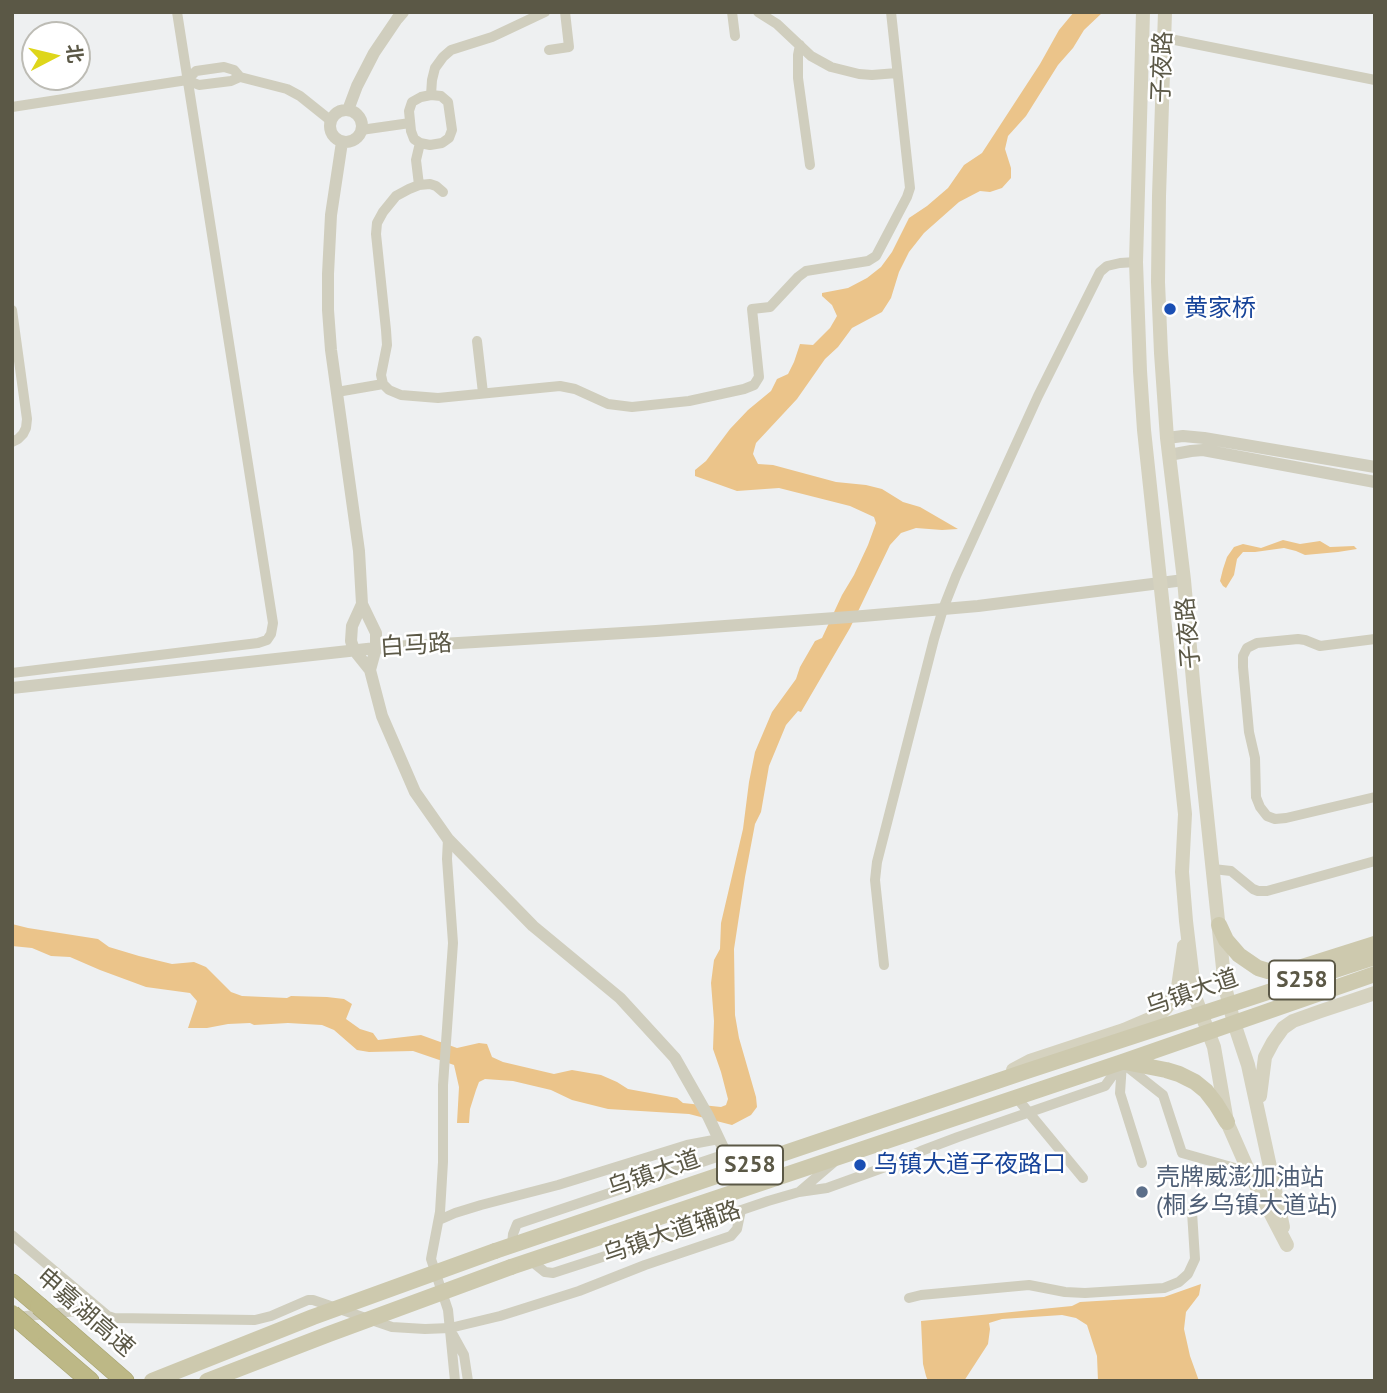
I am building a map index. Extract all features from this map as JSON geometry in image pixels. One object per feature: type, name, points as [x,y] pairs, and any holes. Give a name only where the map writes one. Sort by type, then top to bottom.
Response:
[{"type":"highway","name":"申嘉湖高速","points":[[12,1283],[125,1381]]},
{"type":"highway","name":"申嘉湖高速","points":[[12,1316],[90,1381]]},
{"type":"main road","name":"子夜路","points":[[1143,12],[1136,262],[1142,409],[1185,814],[1182,872],[1186,921],[1195,998],[1217,1061],[1227,1122],[1249,1172],[1287,1245],[1259,1111],[1226,987],[1167,438],[1158,269],[1165,12]]},
{"type":"main road","points":[[1141,69],[1164,69]]},
{"type":"main road","points":[[1004,1079],[1016,1068],[1030,1062],[1124,1030],[1159,1015],[1167,1007],[1178,987],[1186,921]]},
{"type":"main road","points":[[1219,925],[1226,940],[1239,956],[1268,971],[1296,970],[1375,944]]},
{"type":"main road","name":"乌镇大道","points":[[152,1381],[313,1317],[512,1245],[1375,957]]},
{"type":"main road","name":"乌镇大道","points":[[207,1381],[530,1260],[1122,1062],[1375,974]]},
{"type":"main road","points":[[1259,1111],[1265,1057],[1283,1028],[1303,1018],[1375,993]]},
{"type":"main road","points":[[1122,1062],[1166,1070],[1195,1082],[1206,1091],[1227,1122]]},
{"type":"main road","points":[[961,1093],[968,1113]]},
{"type":"street","points":[[12,673],[258,643],[267,640],[271,634],[273,623],[177,12]]},
{"type":"street","points":[[348,110],[374,53],[403,12]]},
{"type":"street","points":[[431,94],[435,68],[451,50],[492,37],[545,12]]},
{"type":"street","points":[[549,50],[569,47],[565,12]]},
{"type":"street","points":[[732,12],[735,36]]},
{"type":"street","points":[[758,12],[777,24],[811,56],[831,67],[872,75],[897,73]]},
{"type":"street","points":[[443,192],[430,184],[419,185],[396,196],[377,223],[387,345],[381,375],[383,384],[389,390],[401,395],[438,398],[561,386],[575,389],[608,404],[640,406],[689,401],[754,385],[759,377],[759,366],[752,309],[770,307],[806,271],[868,261],[876,256],[907,197],[910,188],[891,12]]},
{"type":"street","points":[[1165,38],[1375,80]]},
{"type":"street","points":[[800,45],[798,78],[810,165]]},
{"type":"street","points":[[187,80],[196,71],[225,67],[240,76],[287,89],[330,120]]},
{"type":"street","points":[[213,68],[215,83]]},
{"type":"street","points":[[12,107],[187,80],[199,85],[230,81],[240,76]]},
{"type":"street","points":[[431,94],[441,96],[448,102],[452,130],[449,138],[430,145],[414,139],[409,111],[412,102],[431,94]]},
{"type":"street","points":[[348,110],[358,115],[362,124],[361,130],[352,141],[342,142],[330,131],[330,120],[338,112],[348,110]]},
{"type":"street","points":[[361,130],[410,123]]},
{"type":"street","points":[[342,142],[331,215],[327,274],[331,350],[359,551],[362,604],[376,633],[376,648],[370,670]]},
{"type":"street","points":[[419,185],[416,160],[420,143]]},
{"type":"street","points":[[884,965],[875,880],[877,862],[943,609],[1038,396],[1100,272],[1107,266],[1136,262]]},
{"type":"street","points":[[12,310],[27,419],[23,434],[12,442]]},
{"type":"street","points":[[477,341],[483,393]]},
{"type":"street","points":[[337,392],[383,384]]},
{"type":"street","points":[[1167,438],[1183,436],[1375,467]]},
{"type":"street","points":[[1169,455],[1203,450],[1375,482]]},
{"type":"street","name":"白马路","points":[[12,688],[376,648],[656,631],[943,609],[1184,580]]},
{"type":"street","points":[[362,604],[352,626],[351,641],[354,650],[370,670],[382,716],[415,792],[448,839],[533,926],[620,998],[675,1058],[698,1097],[734,1171]]},
{"type":"street","points":[[1375,639],[1320,646],[1298,639],[1256,643],[1247,648],[1242,667],[1249,732],[1255,758],[1256,797],[1267,816],[1275,819],[1286,818],[1375,797]]},
{"type":"street","points":[[448,839],[453,943],[443,1085],[443,1161],[439,1220],[431,1259],[448,1310],[455,1381]]},
{"type":"street","points":[[1213,869],[1231,871],[1253,889],[1267,891],[1375,861]]},
{"type":"street","points":[[1122,1062],[1163,1095],[1182,1153],[1249,1172]]},
{"type":"street","points":[[1122,1062],[1120,1093],[1142,1163]]},
{"type":"street","name":"乌镇大道辅路","points":[[530,1260],[545,1272],[553,1273],[799,1192],[827,1188],[888,1167],[946,1142],[1105,1086],[1122,1062]]},
{"type":"street","points":[[1016,1097],[1083,1178]]},
{"type":"street","points":[[439,1220],[455,1213],[718,1137]]},
{"type":"street","points":[[512,1245],[517,1224],[726,1154]]},
{"type":"street","points":[[799,1192],[842,1155]]},
{"type":"street","points":[[12,1235],[108,1317],[247,1320],[271,1316],[313,1300],[392,1326],[450,1328],[500,1316],[566,1295],[731,1236],[737,1229],[741,1210]]},
{"type":"street","points":[[909,1298],[1028,1285],[1085,1293],[1164,1288],[1179,1282],[1188,1274],[1195,1259],[1192,1212]]},
{"type":"street","points":[[12,1316],[87,1310],[95,1305]]},
{"type":"street","points":[[450,1328],[464,1355],[468,1381]]},
{"type":"shaded area","points":[[1074,12],[1103,12],[1084,30],[1026,116],[1008,136],[1005,149],[1011,178],[1002,188],[990,192],[980,191],[959,202],[924,233],[909,252],[891,298],[882,312],[852,328],[825,359],[797,399],[756,443],[753,454],[758,464],[773,465],[836,482],[882,489],[958,529],[916,528],[901,533],[890,545],[850,628],[801,712],[798,711],[786,725],[769,766],[761,812],[755,824],[734,949],[735,1015],[756,1097],[757,1107],[751,1115],[732,1125],[689,1114],[608,1109],[572,1100],[551,1090],[513,1081],[485,1079],[479,1082],[476,1090],[469,1123],[457,1123],[459,1087],[454,1065],[413,1051],[357,1050],[334,1030],[322,1025],[250,1023],[188,1028],[197,1001],[190,993],[146,987],[70,957],[51,956],[32,948],[12,946],[12,924],[98,939],[109,947],[172,964],[194,962],[206,967],[231,992],[242,996],[344,999],[352,1004],[346,1019],[360,1029],[373,1033],[378,1040],[421,1035],[457,1048],[487,1044],[492,1057],[503,1062],[554,1074],[572,1070],[601,1075],[628,1089],[677,1098],[683,1103],[721,1107],[726,1105],[728,1099],[713,1049],[711,983],[714,960],[720,949],[721,923],[743,829],[755,752],[772,712],[796,679],[815,641],[822,638],[854,575],[876,523],[874,517],[850,506],[779,488],[737,491],[695,476],[695,470],[706,461],[748,410],[771,391],[777,379],[788,374],[800,344],[813,345],[830,328],[837,316],[822,293],[848,288],[881,267],[892,252],[909,218],[948,188],[964,165],[982,153],[1059,30]]},
{"type":"shaded area","points":[[1283,540],[1300,544],[1320,541],[1330,547],[1354,546],[1357,549],[1305,555],[1284,548],[1243,552],[1237,559],[1234,575],[1226,588],[1223,586],[1220,581],[1223,569],[1234,547],[1243,544],[1261,548]]},
{"type":"shaded area","points":[[1201,1284],[1199,1295],[1186,1312],[1184,1329],[1199,1381],[1098,1381],[1097,1356],[1087,1325],[1076,1318],[1062,1315],[1002,1319],[989,1323],[988,1344],[964,1381],[928,1381],[926,1376],[921,1321],[1072,1306],[1080,1302],[1164,1297]]},
{"type":"place","name":"黄家桥","points":[[1170,309]]},
{"type":"place","name":"乌镇大道子夜路口","points":[[860,1165]]},
{"type":"place","name":"壳牌威澎加油站 (桐乡乌镇大道站)","points":[[1142,1192]]}]
